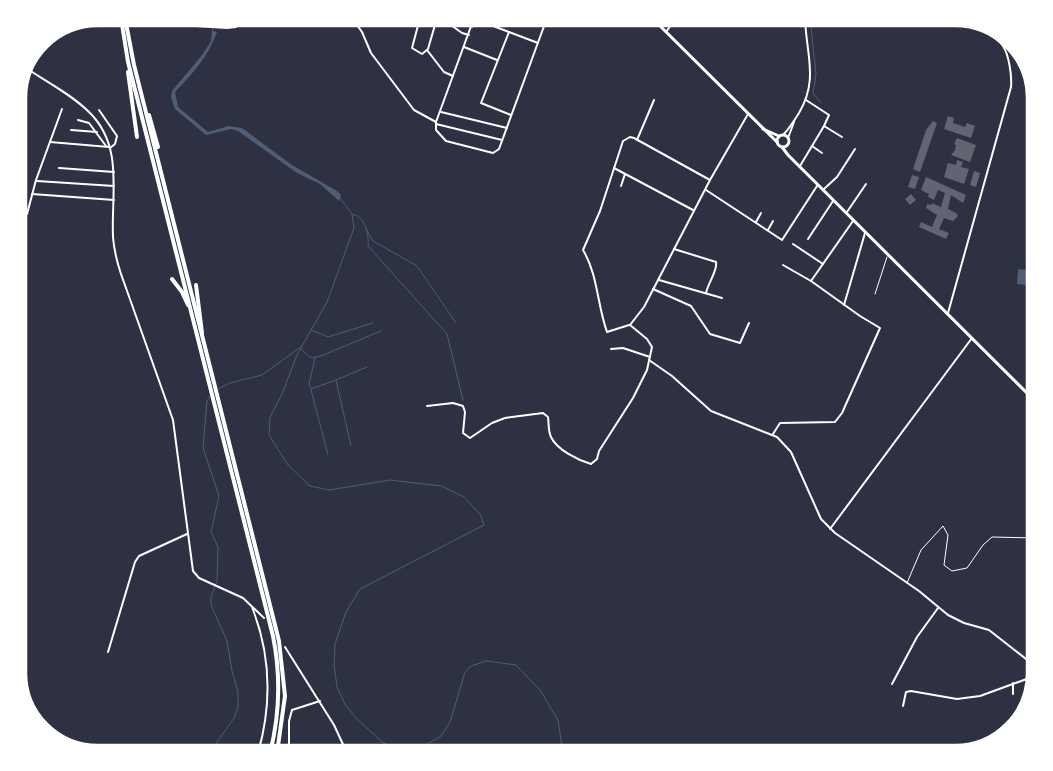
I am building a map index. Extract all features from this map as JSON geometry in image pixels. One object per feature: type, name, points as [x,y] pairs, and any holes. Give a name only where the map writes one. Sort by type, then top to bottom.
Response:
[{"type":"highway","points":[[122,26],[128,62],[282,656],[284,707],[278,745]]},
{"type":"highway","points":[[127,26],[142,101],[202,335],[276,653],[279,698],[271,745]]},
{"type":"highway","points":[[128,62],[137,137]]},
{"type":"highway","points":[[142,101],[146,105],[158,147]]},
{"type":"highway","points":[[172,279],[184,295],[192,321],[195,324]]},
{"type":"highway","points":[[196,285],[203,329],[202,335]]},
{"type":"main road","points":[[660,26],[1027,392]]},
{"type":"main road","points":[[762,128],[788,138],[788,152],[795,161]]},
{"type":"main road","points":[[777,142],[781,136]]},
{"type":"main road","points":[[782,147],[787,145]]},
{"type":"street","points":[[197,26],[222,28],[237,26]]},
{"type":"street","points":[[358,26],[371,52],[414,110],[436,123],[502,140]]},
{"type":"street","points":[[418,26],[412,48],[422,54],[427,50],[434,26]]},
{"type":"street","points":[[452,26],[462,33],[469,35]]},
{"type":"street","points":[[472,26],[436,123],[438,134],[446,141],[493,153],[499,149],[544,26]]},
{"type":"street","points":[[493,26],[538,43]]},
{"type":"street","points":[[666,32],[670,26]]},
{"type":"street","points":[[788,138],[806,100],[810,84],[811,69],[806,26]]},
{"type":"street","points":[[509,32],[481,103],[511,115]]},
{"type":"street","points":[[948,313],[1011,87],[1012,79],[1004,47],[993,38]]},
{"type":"street","points":[[464,47],[498,60]]},
{"type":"street","points":[[427,50],[444,72],[454,76]]},
{"type":"street","points":[[32,72],[76,100],[90,112],[105,135],[114,172],[113,238],[117,262],[173,420],[193,571],[199,578],[224,588],[251,604],[264,618]]},
{"type":"street","points":[[637,140],[654,100]]},
{"type":"street","points":[[800,166],[827,122],[829,115],[806,100]]},
{"type":"street","points":[[27,214],[36,180],[62,109]]},
{"type":"street","points":[[50,142],[108,147],[115,144],[117,136],[99,110]]},
{"type":"street","points":[[440,111],[507,128]]},
{"type":"street","points":[[710,180],[637,140],[630,137],[623,141],[600,211],[583,250],[594,275],[599,305],[607,332],[630,325],[644,307],[705,189],[748,114]]},
{"type":"street","points":[[781,136],[796,118]]},
{"type":"street","points":[[78,120],[85,120],[108,147]]},
{"type":"street","points":[[824,126],[842,137]]},
{"type":"street","points":[[71,130],[97,132]]},
{"type":"street","points":[[812,146],[822,153]]},
{"type":"street","points":[[824,189],[837,177],[855,149]]},
{"type":"street","points":[[59,168],[114,172]]},
{"type":"street","points":[[614,168],[694,210]]},
{"type":"street","points":[[621,186],[625,174]]},
{"type":"street","points":[[36,180],[114,186]]},
{"type":"street","points":[[705,189],[782,240],[819,184]]},
{"type":"street","points":[[847,212],[866,184]]},
{"type":"street","points":[[32,194],[114,200]]},
{"type":"street","points":[[808,239],[834,199]]},
{"type":"street","points":[[756,222],[762,213]]},
{"type":"street","points":[[811,280],[855,220]]},
{"type":"street","points":[[768,230],[773,221]]},
{"type":"street","points":[[844,305],[867,232]]},
{"type":"street","points":[[793,244],[823,264]]},
{"type":"street","points":[[674,249],[716,262],[715,272],[710,277],[706,293]]},
{"type":"street","points":[[773,434],[780,423],[835,422],[842,413],[880,328],[844,305],[811,280],[783,265]]},
{"type":"street","points":[[658,279],[722,298]]},
{"type":"street","points":[[653,289],[691,306],[710,334],[740,343],[748,323]]},
{"type":"street","points":[[427,406],[453,403],[463,406],[465,412],[463,433],[470,438],[492,423],[506,418],[543,413],[548,417],[548,431],[554,442],[576,458],[591,464],[597,459],[599,451],[633,398],[647,370],[652,348],[647,339],[630,325]]},
{"type":"street","points":[[830,529],[972,337]]},
{"type":"street","points":[[611,349],[623,348],[649,358],[711,411],[747,426],[773,434],[791,452],[817,512],[830,529],[907,583],[938,608],[964,623],[989,630],[1027,659]]},
{"type":"street","points":[[108,652],[135,562],[139,556],[187,534]]},
{"type":"street","points":[[251,604],[262,635],[268,680],[267,719],[260,745]]},
{"type":"street","points":[[892,684],[917,637],[938,608]]},
{"type":"street","points":[[285,647],[320,701],[343,745]]},
{"type":"street","points":[[903,706],[906,692],[911,691],[956,699],[980,696],[1026,679]]},
{"type":"street","points":[[1013,683],[1013,694]]},
{"type":"street","points":[[289,745],[288,721],[292,710],[320,701]]},
{"type":"lane","points":[[875,294],[888,253]]},
{"type":"lane","points":[[907,583],[920,552],[942,526],[948,535],[944,566],[952,571],[967,568],[983,545],[992,537],[1027,538]]},
{"type":"water","points":[[212,31],[217,32],[205,57],[175,92],[178,107],[208,132],[229,126],[242,128],[292,165],[337,191],[341,195],[339,201],[320,184],[297,173],[238,131],[231,129],[206,135],[175,109],[171,97],[172,91],[203,54],[211,41]]},
{"type":"water","points":[[1018,269],[1027,270],[1027,285],[1017,284]]},
{"type":"building","points":[[948,116],[954,118],[953,123],[965,127],[967,123],[975,126],[971,138],[944,129]]},
{"type":"building","points":[[933,121],[937,123],[920,172],[913,169],[926,130]]},
{"type":"building","points":[[957,138],[976,145],[970,162],[951,155],[955,150],[956,145],[954,144]]},
{"type":"building","points":[[957,160],[963,162],[961,167],[969,169],[964,184],[944,177],[948,163],[956,165]]},
{"type":"building","points":[[974,171],[980,173],[976,187],[970,185]]},
{"type":"building","points":[[912,175],[919,177],[915,189],[908,187]]},
{"type":"building","points":[[926,177],[966,195],[963,203],[951,195],[948,209],[958,216],[953,221],[944,218],[939,229],[949,233],[946,239],[919,227],[921,222],[932,227],[937,215],[926,208],[927,204],[931,205],[932,203],[941,207],[945,193],[938,190],[934,200],[928,197],[929,194],[921,190]]},
{"type":"building","points":[[911,194],[916,200],[910,205],[905,199]]},
{"type":"waterway","points":[[212,26],[213,33]]},
{"type":"waterway","points":[[811,26],[816,74],[813,93],[821,103]]},
{"type":"waterway","points":[[340,198],[352,214],[354,228],[327,302],[297,355],[282,394],[270,417],[269,435],[288,465],[310,486],[329,490],[390,480],[441,486],[464,497],[480,514],[484,525],[360,589],[346,612],[335,644],[334,665],[337,687],[345,704],[356,718],[382,742],[388,745]]},
{"type":"waterway","points":[[352,214],[361,219],[366,227],[368,246],[447,334],[463,400]]},
{"type":"waterway","points":[[367,231],[373,241],[417,266],[456,323]]},
{"type":"waterway","points":[[311,330],[328,337],[373,323]]},
{"type":"waterway","points":[[301,349],[311,358],[321,356],[381,331]]},
{"type":"waterway","points":[[218,389],[230,383],[262,375],[302,346]]},
{"type":"waterway","points":[[315,358],[309,384],[311,389],[336,380],[351,446]]},
{"type":"waterway","points":[[336,380],[367,367]]},
{"type":"waterway","points":[[311,390],[328,455]]},
{"type":"waterway","points":[[211,394],[207,401],[203,448],[219,496],[211,532],[218,547],[217,581],[211,597],[211,605],[227,641],[238,692],[238,707],[234,718],[215,745]]},
{"type":"waterway","points":[[426,745],[441,736],[450,722],[465,672],[471,666],[486,661],[516,665],[540,690],[558,720],[562,745]]}]
